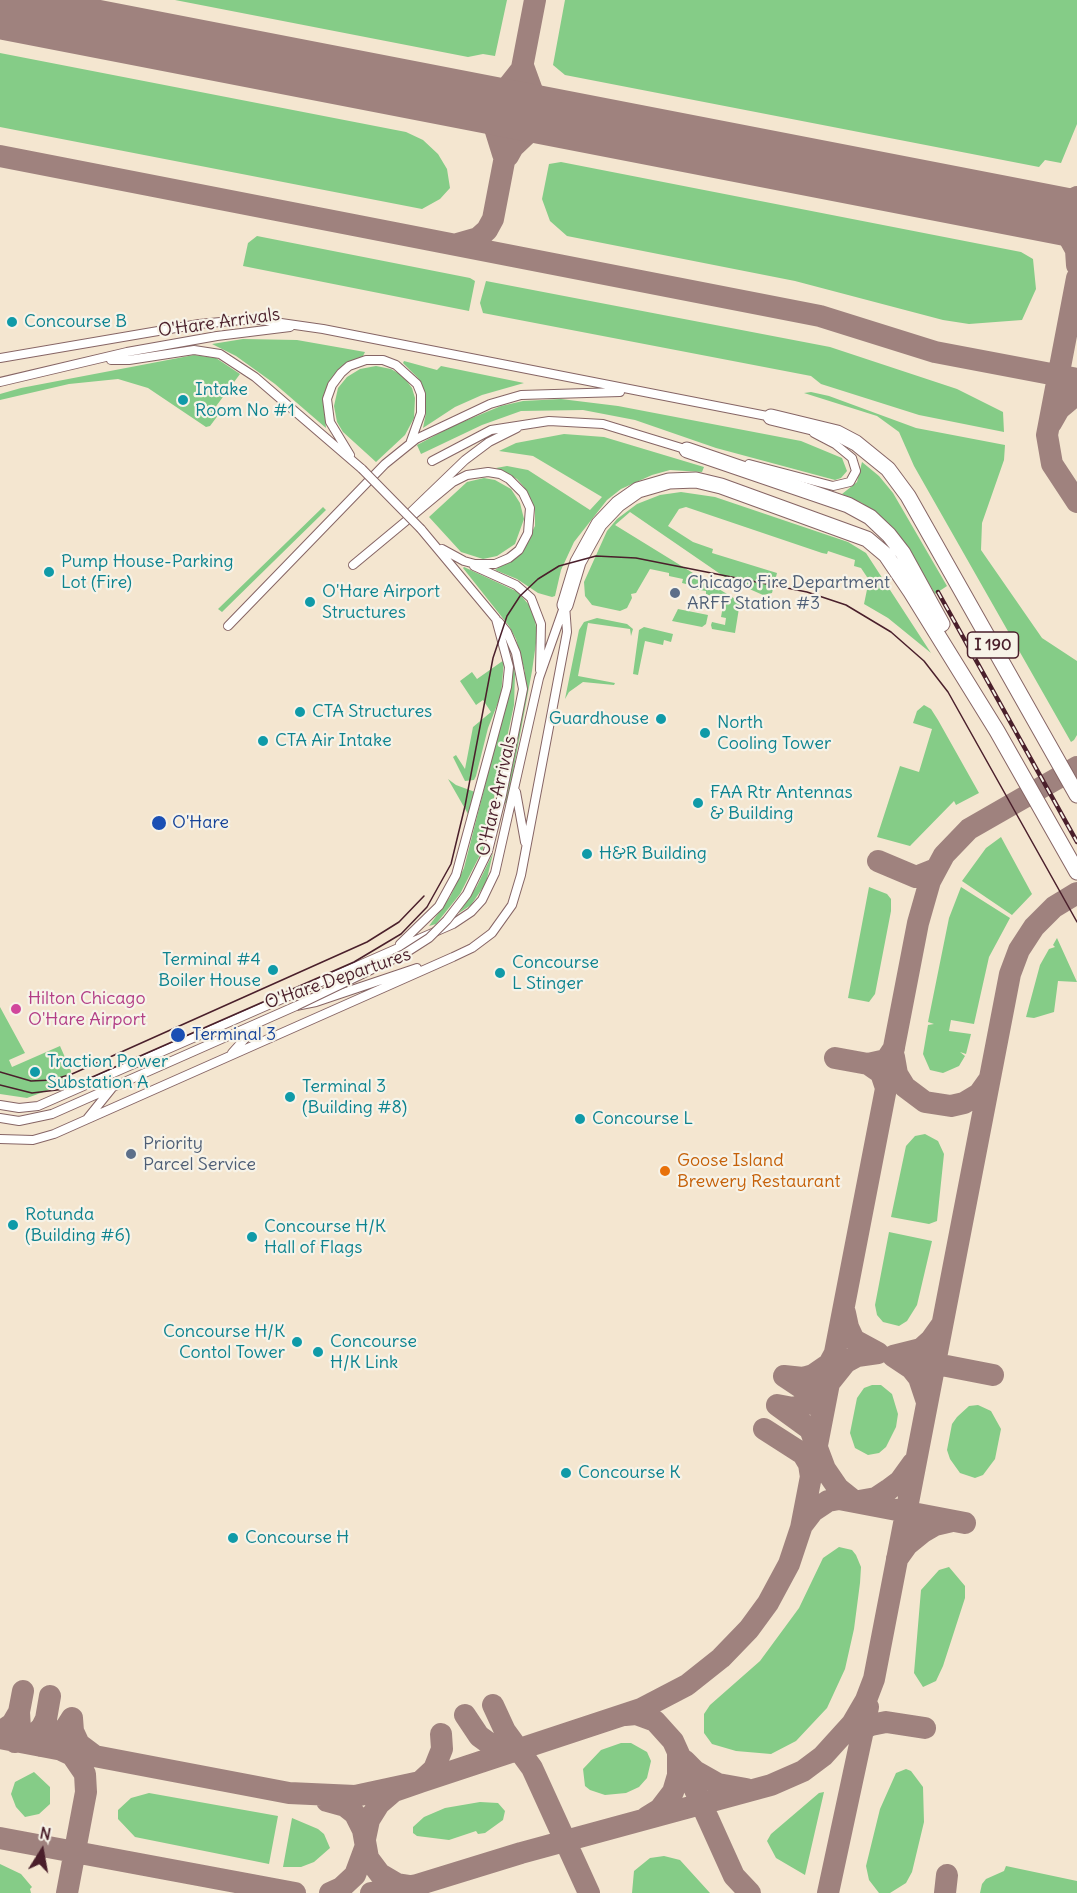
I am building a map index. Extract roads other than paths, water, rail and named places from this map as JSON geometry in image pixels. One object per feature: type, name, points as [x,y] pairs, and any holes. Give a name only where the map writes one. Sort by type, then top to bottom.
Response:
[{"type":"highway","name":"I 190","points":[[771,417],[815,426],[856,442],[888,469],[908,496],[1077,795]]},
{"type":"highway","points":[[687,450],[848,505],[880,525],[903,553],[939,617],[976,695]]},
{"type":"highway","points":[[565,605],[584,548],[599,524],[618,504],[638,490],[669,481],[709,482],[856,533],[877,546],[894,566],[976,695],[1077,872]]},
{"type":"street","points":[[0,358],[231,319],[253,319],[302,326],[771,417],[809,430],[842,449],[855,462],[856,471],[853,479],[845,485],[833,486],[687,450],[603,424],[549,421],[491,430],[432,461]]},
{"type":"street","name":"O'Hare Arrivals","points":[[0,382],[104,360],[127,352],[217,336],[302,326]]},
{"type":"street","points":[[104,360],[129,360],[194,350],[220,354],[255,377],[353,460],[432,540],[507,632],[516,653],[522,689],[505,783],[488,851],[467,894],[447,920],[429,938],[404,954],[296,1006]]},
{"type":"street","points":[[353,460],[330,422],[327,399],[332,385],[341,373],[360,361],[373,359],[390,362],[404,370],[417,384],[421,394],[421,413],[410,443]]},
{"type":"street","points":[[228,626],[385,464],[410,443],[490,404],[521,395],[574,391],[649,393]]},
{"type":"street","points":[[353,565],[465,460],[489,442],[513,430],[549,421]]},
{"type":"street","points":[[385,537],[460,478],[477,472],[500,474],[519,487],[527,500],[531,518],[527,537],[519,550],[502,562],[485,565],[464,561]]},
{"type":"street","points":[[432,540],[464,561],[516,585],[531,598],[541,624],[539,678]]},
{"type":"street","points":[[0,1139],[42,1138],[87,1120],[453,957],[486,939],[505,918],[517,893],[567,632],[565,605]]},
{"type":"street","name":"O'Hare Arrivals","points":[[4,1106],[38,1106],[453,924],[482,900],[495,873],[539,678],[565,605]]},
{"type":"street","points":[[399,946],[439,906],[456,875],[507,687],[509,667],[496,619]]},
{"type":"street","points":[[515,786],[526,850]]},
{"type":"street","name":"O'Hare Departures","points":[[0,1118],[19,1121],[34,1120],[296,1006],[316,1002],[453,957]]},
{"type":"street","points":[[229,1056],[261,1022]]},
{"type":"street","points":[[87,1120],[113,1087]]},
{"type":"tram line","points":[[0,1085],[32,1093],[65,1089],[354,962],[401,934],[427,907],[451,864],[465,806],[493,658],[507,616],[520,596],[538,579],[559,566],[596,556],[636,558],[807,592],[846,605],[891,632],[924,661],[948,692],[1077,922]]},
{"type":"tram line","points":[[0,1072],[31,1081],[52,1080],[72,1074],[367,942],[399,922],[424,896]]},
{"type":"railway","points":[[938,592],[1077,842]]},
{"type":"place","name":"Concourse B","points":[[12,322]]},
{"type":"place","name":"Intake Room No #1","points":[[183,400]]},
{"type":"place","name":"Pump House-Parking Lot (Fire)","points":[[49,572]]},
{"type":"place","name":"Chicago Fire Department ARFF Station #3","points":[[675,593]]},
{"type":"place","name":"O'Hare Airport Structures","points":[[310,602]]},
{"type":"place","name":"CTA Structures","points":[[300,712]]},
{"type":"place","name":"Guardhouse","points":[[661,719]]},
{"type":"place","name":"North Cooling Tower","points":[[705,733]]},
{"type":"place","name":"CTA Air Intake","points":[[263,741]]},
{"type":"place","name":"FAA Rtr Antennas & Building","points":[[698,803]]},
{"type":"place","name":"O'Hare","points":[[159,823]]},
{"type":"place","name":"H&R Building","points":[[587,854]]},
{"type":"place","name":"Terminal #4 Boiler House","points":[[273,970]]},
{"type":"place","name":"Concourse L Stinger","points":[[500,973]]},
{"type":"place","name":"Hilton Chicago O'Hare Airport","points":[[16,1009]]},
{"type":"place","name":"Terminal 3","points":[[178,1035]]},
{"type":"place","name":"Traction Power Substation A","points":[[35,1072]]},
{"type":"place","name":"Terminal 3 (Building #8)","points":[[290,1097]]},
{"type":"place","name":"Concourse L","points":[[580,1119]]},
{"type":"place","name":"Priority Parcel Service","points":[[131,1154]]},
{"type":"place","name":"Goose Island Brewery Restaurant","points":[[665,1171]]},
{"type":"place","name":"Rotunda (Building #6)","points":[[13,1225]]},
{"type":"place","name":"Concourse H/K Hall of Flags","points":[[252,1237]]},
{"type":"place","name":"Concourse H/K Contol Tower","points":[[297,1342]]},
{"type":"place","name":"Concourse H/K Link","points":[[318,1352]]},
{"type":"place","name":"Concourse K","points":[[566,1473]]},
{"type":"place","name":"Concourse H","points":[[233,1538]]}]
